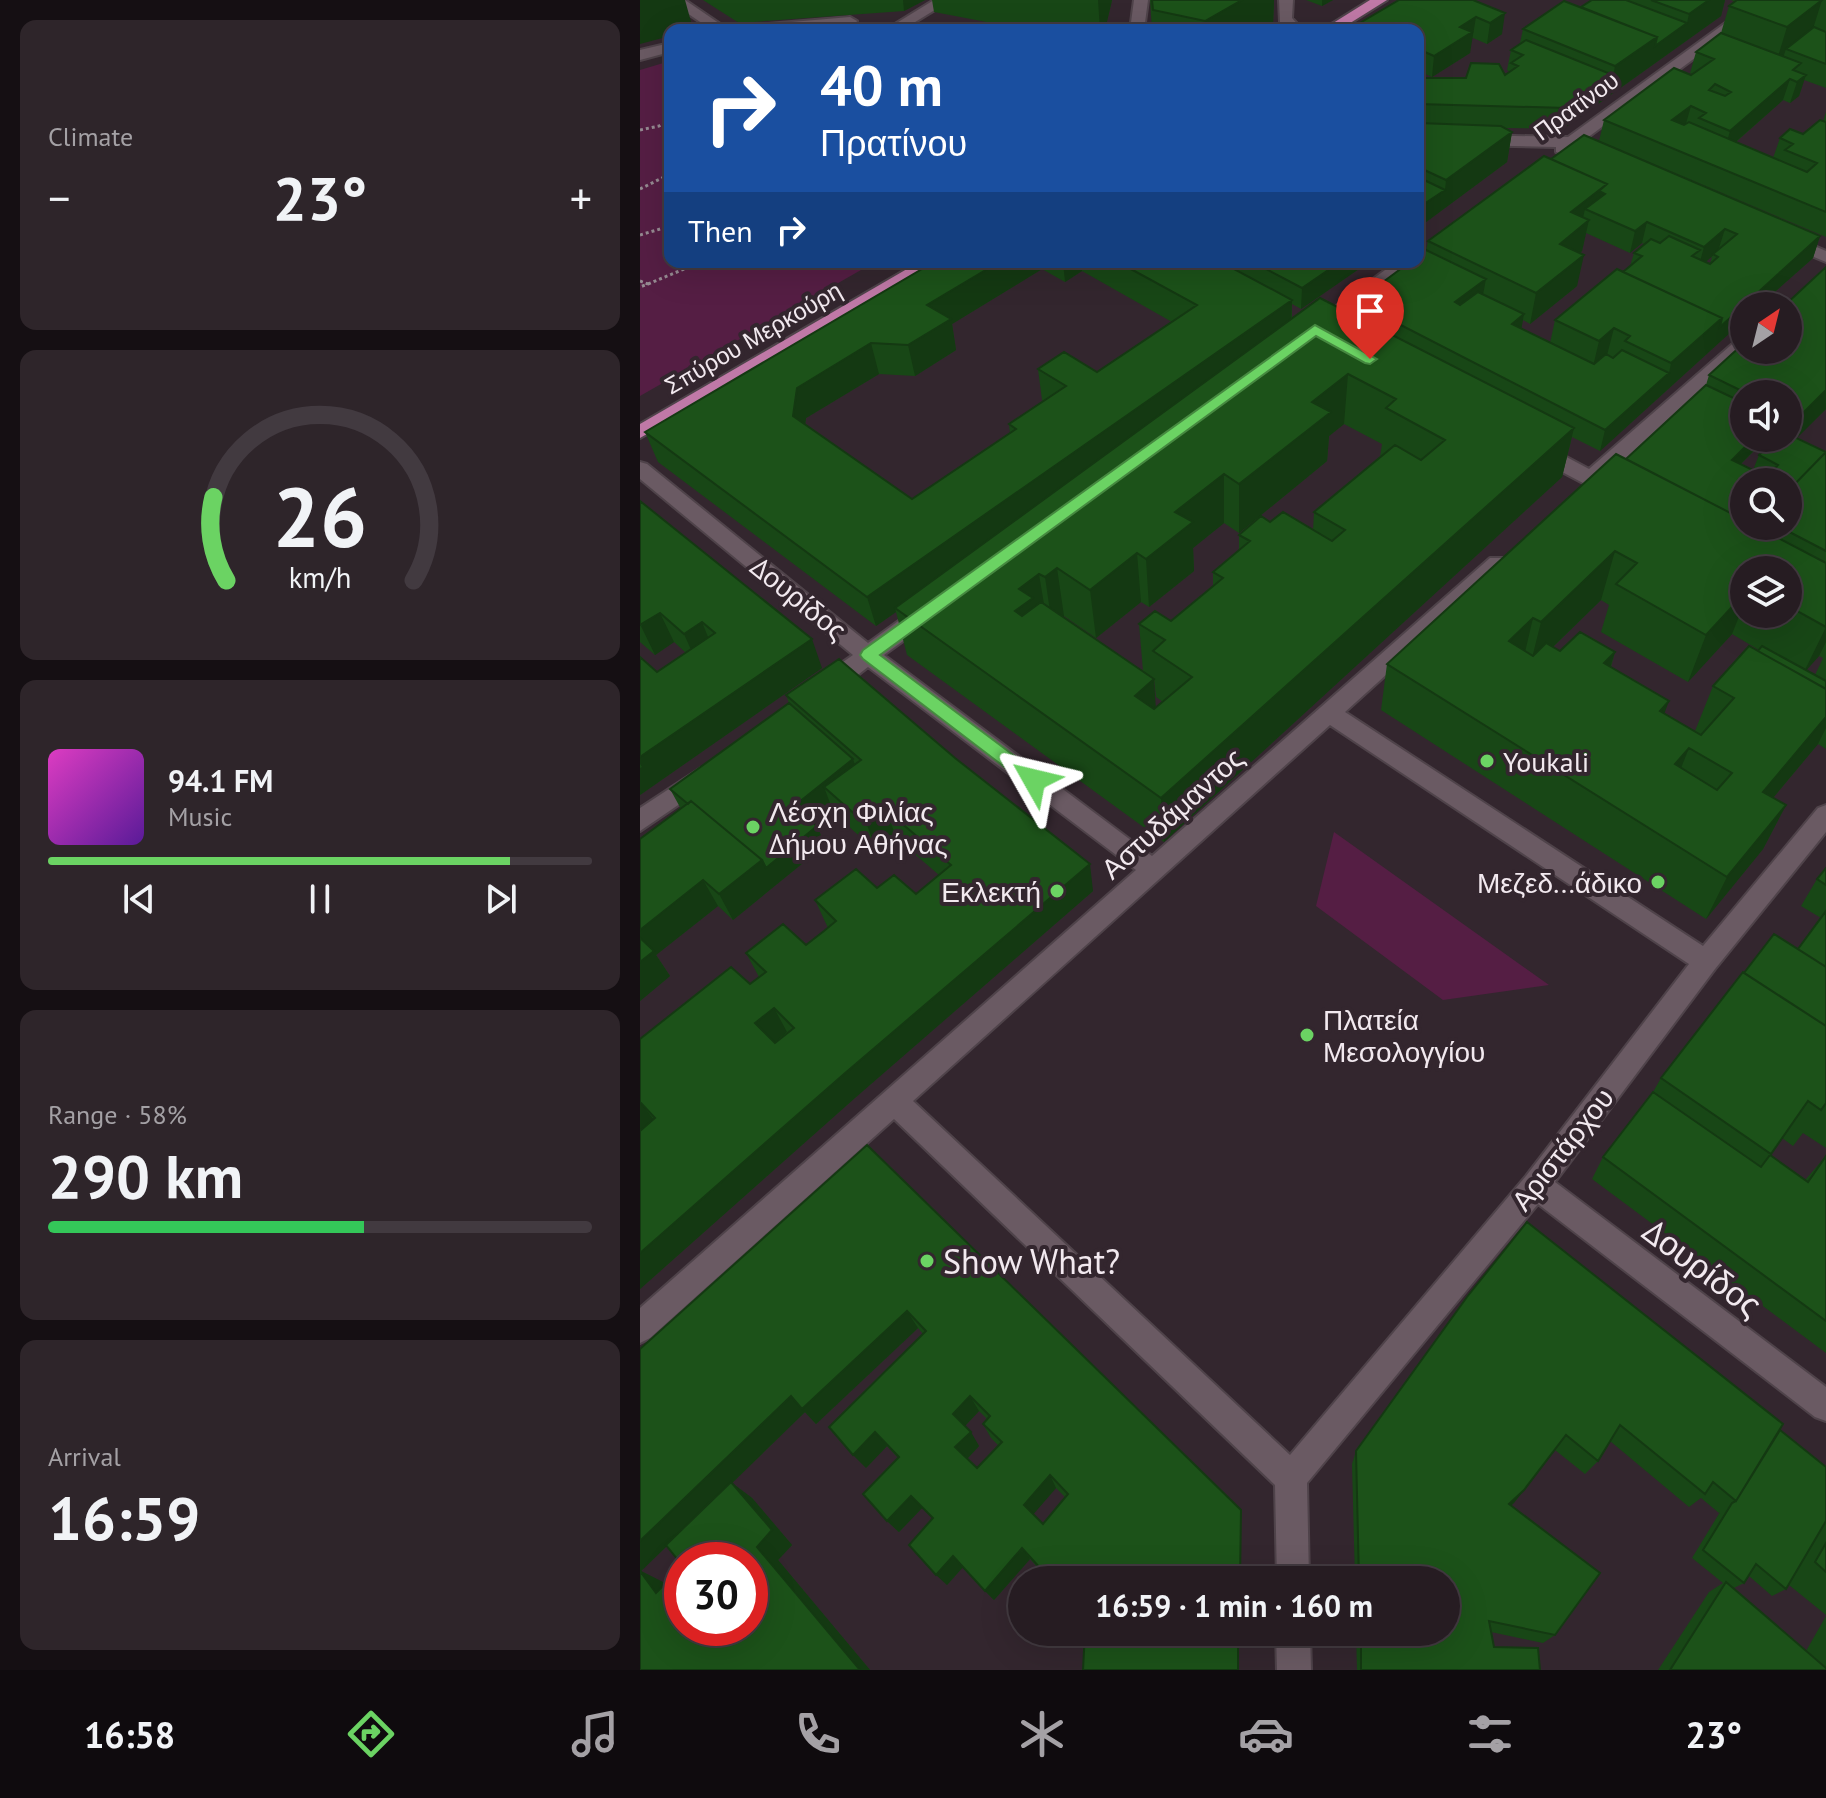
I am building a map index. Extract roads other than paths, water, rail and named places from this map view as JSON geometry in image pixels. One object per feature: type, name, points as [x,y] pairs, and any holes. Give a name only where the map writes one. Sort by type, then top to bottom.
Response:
[{"type":"main road","points":[[1339,24],[1380,0]]},
{"type":"main road","name":"Σπύρου Μερκούρη","points":[[640,432],[922,268]]},
{"type":"street","points":[[675,0],[713,24]]},
{"type":"street","points":[[902,24],[944,0]]},
{"type":"street","points":[[1138,24],[1141,0]]},
{"type":"street","points":[[1286,0],[1285,19],[1290,24]]},
{"type":"street","name":"Πρατίνου","points":[[1546,161],[1766,0]]},
{"type":"street","points":[[815,24],[850,21]]},
{"type":"street","points":[[640,55],[664,49]]},
{"type":"street","points":[[1424,139],[1571,142],[1614,161]]},
{"type":"street","points":[[1769,231],[1826,257]]},
{"type":"street","points":[[1312,332],[1399,268]]},
{"type":"street","points":[[1568,499],[1730,355]]},
{"type":"street","points":[[1522,442],[1619,494]]},
{"type":"street","name":"Δουρίδος","points":[[640,469],[868,655],[1153,870]]},
{"type":"street","name":"Αστυδάμαντος","points":[[640,1328],[1511,550]]},
{"type":"street","points":[[811,696],[945,599]]},
{"type":"street","points":[[1329,713],[1706,961]]},
{"type":"street","points":[[640,821],[713,767]]},
{"type":"street","name":"Αριστάρχου","points":[[1291,1478],[1536,1185],[1706,961],[1826,815]]},
{"type":"street","points":[[894,1101],[1291,1478],[1293,1566]]},
{"type":"street","name":"Δουρίδος","points":[[1536,1185],[1826,1406]]},
{"type":"street","points":[[1293,1646],[1294,1670]]},
{"type":"place","name":"Youkali","points":[[1487,761]]},
{"type":"place","name":"Λέσχη Φιλίας Δήμου Αθήνας","points":[[753,827]]},
{"type":"place","name":"Μεζεδ...άδικο","points":[[1658,882]]},
{"type":"place","name":"Εκλεκτή","points":[[1057,891]]},
{"type":"place","name":"Πλατεία Μεσολογγίου","points":[[1307,1035]]},
{"type":"place","name":"Show What?","points":[[927,1261]]}]
